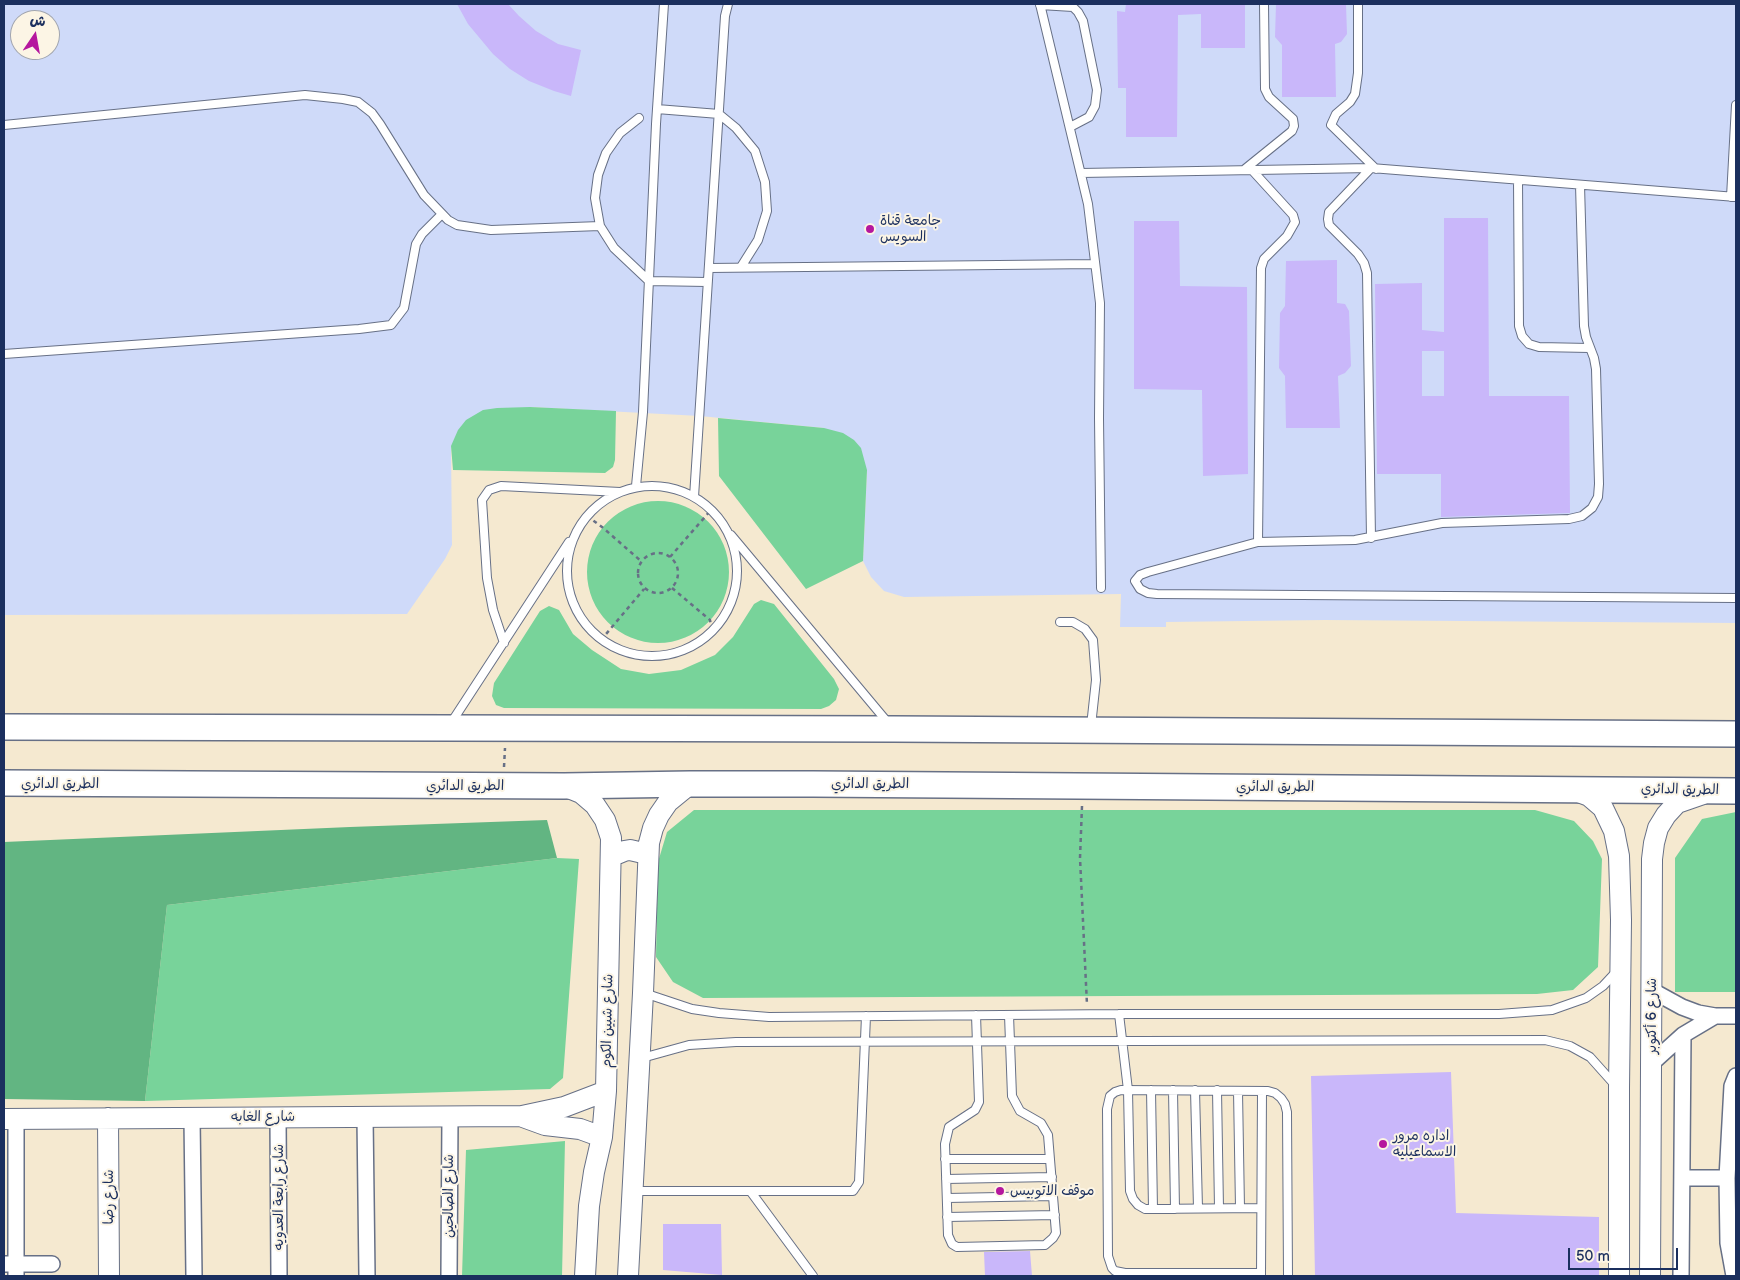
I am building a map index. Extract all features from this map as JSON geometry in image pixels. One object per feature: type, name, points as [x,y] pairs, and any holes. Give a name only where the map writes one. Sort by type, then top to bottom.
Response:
[{"type":"main road","points":[[4,727],[894,729],[1736,734]]},
{"type":"main road","name":"الطريق الدائري","points":[[4,783],[503,786],[690,784],[1725,791]]},
{"type":"street","points":[[628,1276],[640,1058],[648,857],[653,828],[659,815],[668,802],[690,784]]},
{"type":"street","name":"شارع شبين الكوم","points":[[564,786],[581,793],[595,805],[605,820],[611,838],[612,856],[606,1091],[602,1137],[589,1206],[585,1276]]},
{"type":"street","points":[[1571,789],[1589,796],[1603,808],[1614,831],[1619,856],[1621,920],[1618,1088],[1619,1276]]},
{"type":"street","name":"شارع 6 أكتوبر","points":[[1650,1276],[1651,920],[1654,843],[1658,828],[1666,815],[1677,804],[1690,798],[1725,791]]},
{"type":"street","points":[[612,856],[624,850],[630,850],[643,853],[648,857]]},
{"type":"street","points":[[1621,920],[1651,920]]},
{"type":"street","points":[[1651,990],[1682,1008],[1715,1016],[1736,1016]]},
{"type":"street","points":[[1652,1063],[1683,1035],[1715,1016]]},
{"type":"street","points":[[1682,1276],[1683,1035]]},
{"type":"street","points":[[1734,1267],[1728,1238],[1727,1178],[1733,1130],[1732,1082],[1736,1076]]},
{"type":"street","name":"شارع الغابه","points":[[10,1119],[522,1116],[564,1107],[606,1091]]},
{"type":"street","name":"شارع الصالحين","points":[[449,1276],[450,1116]]},
{"type":"street","name":"شارع الغابه","points":[[522,1116],[533,1122],[580,1129],[602,1137]]},
{"type":"street","name":"شارع رابعة العدويه","points":[[278,1117],[279,1276]]},
{"type":"street","points":[[365,1117],[367,1276]]},
{"type":"street","name":"شارع رضا","points":[[108,1118],[109,1276]]},
{"type":"street","points":[[192,1118],[194,1276]]},
{"type":"street","points":[[10,1119],[12,1268],[52,1264]]},
{"type":"street","points":[[1682,1178],[1727,1178]]},
{"type":"street","points":[[1619,1207],[1650,1207]]},
{"type":"lane","points":[[636,486],[643,412],[648,280],[664,4]]},
{"type":"lane","points":[[694,497],[725,16],[728,4]]},
{"type":"lane","points":[[1070,127],[1089,117],[1095,106],[1097,90],[1083,21],[1078,12],[1072,7],[1040,4],[1088,204],[1100,303],[1101,588]]},
{"type":"lane","points":[[1248,169],[1292,131],[1294,126],[1293,119],[1269,97],[1265,89],[1264,4]]},
{"type":"lane","points":[[1358,4],[1358,73],[1356,94],[1336,114],[1331,125],[1373,169]]},
{"type":"lane","points":[[4,125],[306,95],[343,98],[358,102],[372,113],[424,195],[448,220],[457,224],[491,230],[600,226]]},
{"type":"lane","points":[[1081,173],[1248,169],[1373,169],[1734,197],[1736,105]]},
{"type":"lane","points":[[657,109],[719,114],[736,128],[755,151],[765,182],[767,211],[758,240],[741,267]]},
{"type":"lane","points":[[639,118],[620,133],[606,153],[598,175],[595,198],[600,226],[614,248],[648,280],[707,282]]},
{"type":"lane","points":[[1248,169],[1293,215],[1295,222],[1287,236],[1264,259],[1261,268],[1258,542]]},
{"type":"lane","points":[[1371,538],[1367,273],[1364,263],[1358,254],[1329,225],[1328,219],[1329,212],[1373,169]]},
{"type":"lane","points":[[1518,180],[1519,326],[1522,336],[1529,344],[1540,347],[1589,348]]},
{"type":"lane","points":[[1580,185],[1584,326],[1596,369],[1599,484],[1598,496],[1592,508],[1582,516],[1569,520],[1442,523],[1419,526],[1371,538],[1336,542],[1258,542],[1148,572],[1140,575],[1135,581],[1140,589],[1148,593],[1158,594],[1736,598]]},
{"type":"lane","points":[[4,354],[359,330],[391,326],[404,308],[416,244],[422,234],[442,214]]},
{"type":"lane","points":[[709,268],[1095,264]]},
{"type":"lane","points":[[504,643],[493,610],[486,578],[482,500],[489,490],[501,486],[620,492]]},
{"type":"lane","points":[[448,728],[587,516],[602,502],[620,492],[636,486],[651,486],[674,489],[694,497],[712,510],[894,729]]},
{"type":"lane","points":[[578,528],[569,551],[567,576],[572,600],[584,622],[601,640],[622,651],[646,656],[670,655],[693,646],[712,632],[726,614],[735,593],[738,571],[735,549],[726,528]]},
{"type":"lane","points":[[1060,622],[1073,622],[1085,629],[1093,640],[1096,680],[1090,731]]},
{"type":"lane","points":[[643,993],[692,1009],[769,1017],[1088,1014],[1499,1014],[1552,1010],[1586,998],[1603,986],[1620,968]]},
{"type":"lane","points":[[1119,1014],[1128,1090],[1130,1191],[1138,1206],[1145,1209],[1261,1208]]},
{"type":"lane","points":[[976,1015],[979,1102],[975,1110],[950,1127],[944,1144],[947,1217],[950,1240],[957,1247],[962,1248],[1045,1245],[1054,1238],[1056,1233],[1048,1135],[1041,1123],[1020,1111],[1014,1102],[1011,1091],[1009,1015]]},
{"type":"lane","points":[[633,1191],[849,1192],[856,1188],[859,1182],[866,1016]]},
{"type":"lane","points":[[640,1058],[689,1045],[708,1043],[1546,1040],[1570,1046],[1590,1058],[1618,1088]]},
{"type":"lane","points":[[1262,1091],[1261,1274],[1125,1273],[1115,1271],[1108,1256],[1107,1102],[1115,1092],[1128,1090],[1262,1091],[1275,1093],[1281,1098],[1287,1112],[1288,1276]]},
{"type":"lane","points":[[1151,1090],[1153,1209]]},
{"type":"lane","points":[[1173,1090],[1175,1209]]},
{"type":"lane","points":[[1196,1090],[1198,1208]]},
{"type":"lane","points":[[1217,1090],[1219,1208]]},
{"type":"lane","points":[[1238,1091],[1240,1208]]},
{"type":"lane","points":[[945,1159],[1050,1159]]},
{"type":"lane","points":[[946,1179],[1052,1177]]},
{"type":"lane","points":[[751,1192],[813,1276]]},
{"type":"lane","points":[[947,1198],[1054,1196]]},
{"type":"lane","points":[[947,1217],[1055,1215]]},
{"type":"path","points":[[670,558],[712,510]]},
{"type":"path","points":[[587,516],[642,561]]},
{"type":"path","points":[[655,553],[662,553],[670,558],[677,566],[679,573],[678,580],[672,588],[662,594],[655,594],[644,589],[638,577],[638,570],[642,561],[655,553]]},
{"type":"path","points":[[672,588],[710,620],[712,632]]},
{"type":"path","points":[[601,640],[644,589]]},
{"type":"path","points":[[497,746],[505,746],[503,786]]},
{"type":"path","points":[[1083,786],[1080,858],[1088,1014]]},
{"type":"shaded area","name":"جامعة قناة السويس","points":[[4,4],[1736,4],[1736,623],[1325,620],[1166,622],[1166,627],[1120,627],[1121,594],[904,597],[884,591],[871,577],[863,561],[867,470],[824,428],[700,416],[530,407],[451,446],[452,545],[445,559],[407,614],[4,615]]},
{"type":"green space","points":[[530,407],[616,411],[615,460],[613,467],[605,473],[453,470],[451,446],[458,430],[466,420],[483,410]]},
{"type":"green space","points":[[718,418],[824,428],[843,433],[854,440],[861,448],[867,470],[863,561],[806,589],[719,476]]},
{"type":"green space","points":[[658,501],[672,502],[685,506],[708,522],[724,545],[728,558],[728,586],[724,599],[708,622],[685,638],[672,642],[658,643],[644,642],[631,638],[608,622],[592,599],[588,586],[587,572],[588,558],[592,545],[608,522],[631,506],[644,502]]},
{"type":"green space","points":[[761,600],[774,604],[834,679],[839,689],[836,700],[829,706],[821,709],[504,708],[496,705],[492,696],[494,683],[540,611],[549,606],[559,610],[573,634],[592,650],[621,669],[649,674],[681,670],[715,655],[733,637],[754,604]]},
{"type":"green space","points":[[694,810],[1535,810],[1574,821],[1593,841],[1602,859],[1598,967],[1573,990],[1537,994],[703,998],[673,982],[656,957],[658,862],[667,832]]},
{"type":"green space","points":[[1736,812],[1736,992],[1675,992],[1675,858],[1702,819]]},
{"type":"green space","points":[[547,820],[557,858],[167,905],[145,1101],[4,1099],[4,842]]},
{"type":"green space","points":[[557,858],[579,859],[563,1078],[550,1089],[145,1101],[167,905]]},
{"type":"green space","points":[[565,1141],[562,1276],[462,1276],[466,1150]]},
{"type":"building","points":[[457,4],[508,4],[536,31],[558,44],[581,50],[571,96],[529,81],[510,69],[493,54],[468,24]]},
{"type":"building","points":[[1126,4],[1245,4],[1245,48],[1201,48],[1201,14],[1178,15],[1177,137],[1126,137],[1126,88],[1118,88],[1117,11],[1125,12]]},
{"type":"building","points":[[1276,4],[1346,4],[1347,34],[1341,42],[1335,44],[1336,97],[1282,97],[1282,45],[1275,37]]},
{"type":"building","points":[[1444,218],[1488,218],[1489,396],[1569,396],[1570,513],[1441,517],[1441,474],[1377,474],[1375,284],[1422,283],[1422,330],[1444,332]],"holes":[[[1422,351],[1444,351],[1444,396],[1422,396]]]},
{"type":"building","points":[[1134,221],[1179,221],[1180,286],[1247,287],[1248,474],[1203,476],[1202,390],[1134,389]]},
{"type":"building","points":[[1337,260],[1337,303],[1345,304],[1349,311],[1351,366],[1345,373],[1338,376],[1340,428],[1286,428],[1285,376],[1279,368],[1280,313],[1285,306],[1286,261]]},
{"type":"building","name":"اداره مرور الاسماعيليه","points":[[1451,1072],[1456,1213],[1599,1217],[1599,1276],[1315,1276],[1311,1076]]},
{"type":"building","points":[[663,1224],[721,1224],[722,1275],[663,1270]]},
{"type":"building","points":[[1030,1251],[1032,1276],[985,1276],[984,1252]]},
{"type":"place","name":"جامعة قناة السويس","points":[[870,229]]},
{"type":"place","name":"اداره مرور الاسماعيليه","points":[[1383,1144]]},
{"type":"place","name":"موقف الاتوبيس","points":[[1000,1191]]}]
